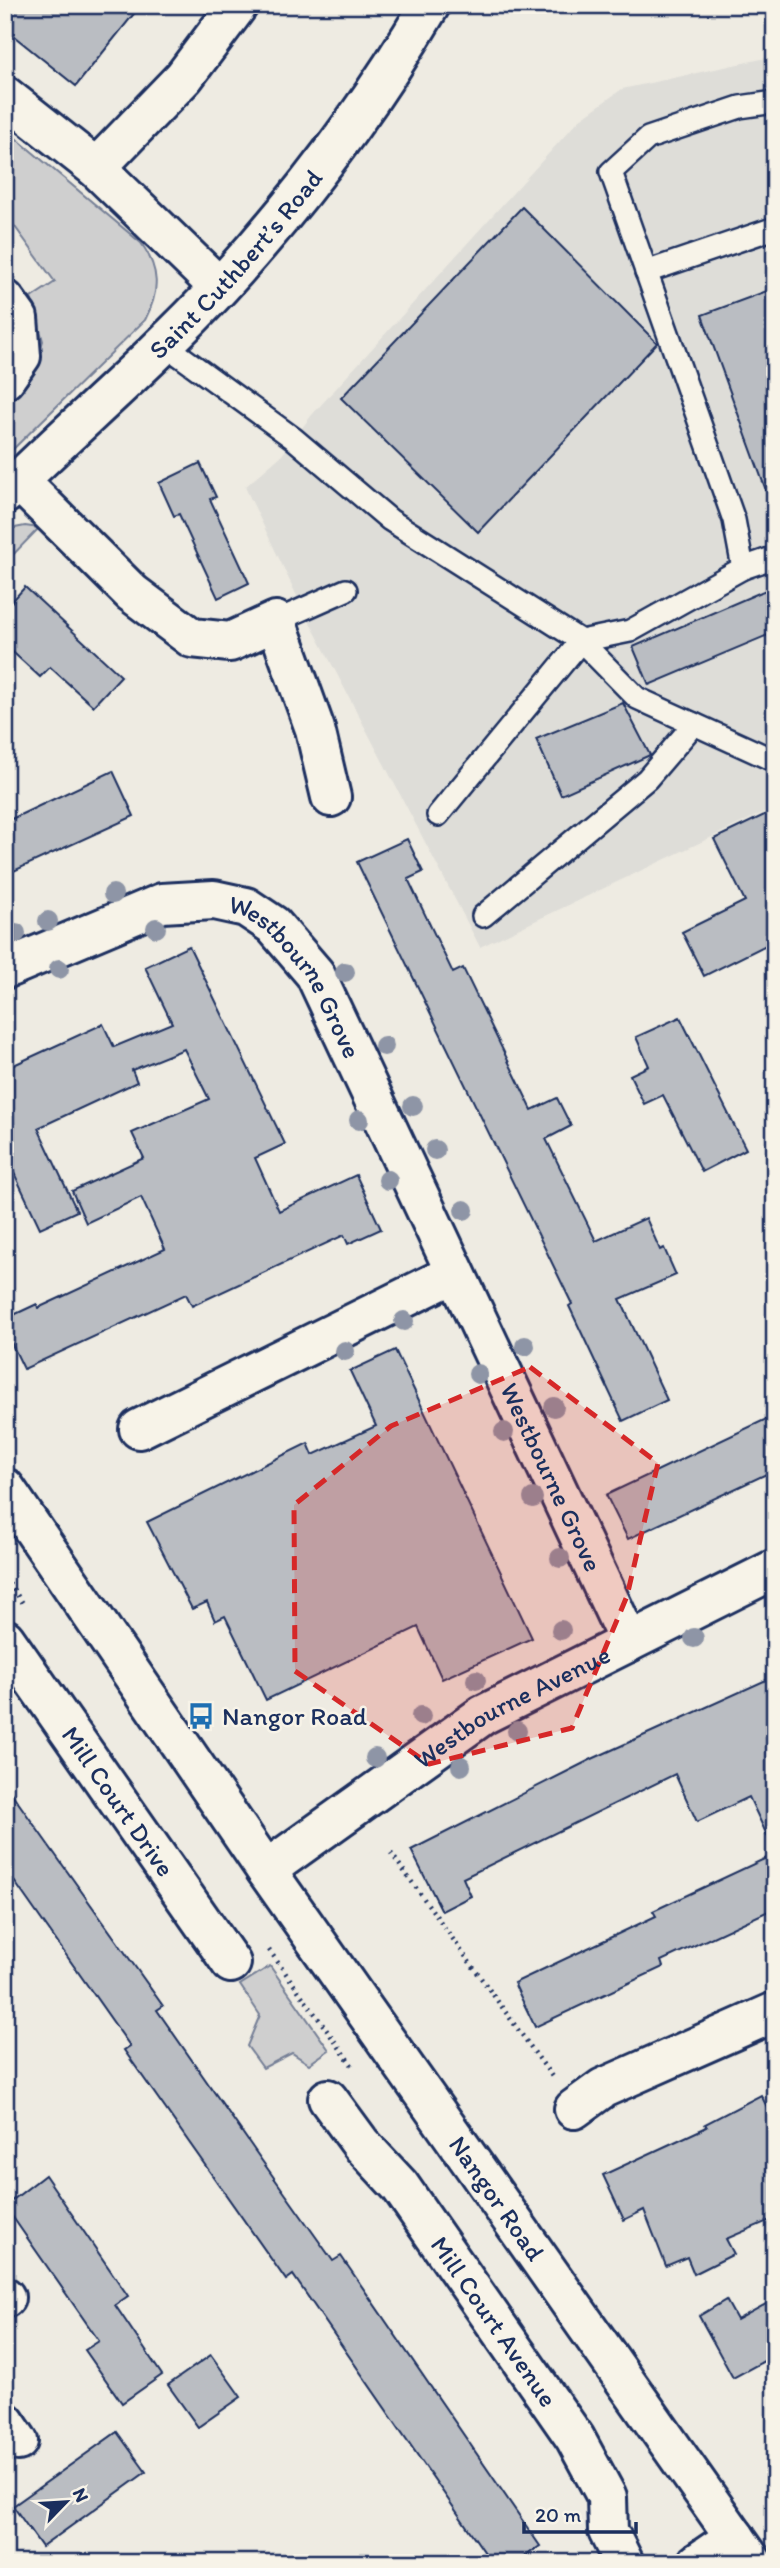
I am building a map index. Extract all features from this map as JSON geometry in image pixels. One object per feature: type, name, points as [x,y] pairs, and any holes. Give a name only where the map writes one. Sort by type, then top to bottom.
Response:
[{"type":"street","points":[[96,168],[184,77],[238,5]]},
{"type":"street","name":"Saint Cuthbert’s Road","points":[[12,488],[163,344],[219,287],[288,209],[386,80],[430,5]]},
{"type":"street","points":[[5,96],[96,168],[219,287]]},
{"type":"street","points":[[5,300],[18,318],[22,356],[5,379]]},
{"type":"street","points":[[12,488],[132,593],[192,638],[230,642],[276,621],[316,729],[331,797]]},
{"type":"street","name":"Westbourne Grove","points":[[5,969],[162,904],[214,900],[246,907],[273,925],[315,974],[629,1642]]},
{"type":"street","points":[[139,1429],[455,1273]]},
{"type":"street","name":"Nangor Road","points":[[5,1488],[266,1871],[744,2550]]},
{"type":"street","name":"Westbourne Avenue","points":[[266,1871],[483,1716],[775,1569]]},
{"type":"street","name":"Mill Court Drive","points":[[17,1625],[231,1964]]},
{"type":"street","points":[[574,2109],[603,2088],[775,2012]]},
{"type":"street","name":"Mill Court Avenue","points":[[328,2099],[361,2144],[400,2186],[575,2438],[607,2497],[608,2531],[624,2563]]},
{"type":"street","points":[[696,2563],[744,2550]]},
{"type":"lane","points":[[743,568],[734,520],[611,172],[648,138],[740,107],[775,102]]},
{"type":"lane","points":[[646,272],[775,228]]},
{"type":"lane","points":[[163,344],[293,438],[390,520],[581,641],[637,698],[775,761]]},
{"type":"lane","points":[[438,815],[581,641],[630,631],[743,568],[775,557]]},
{"type":"lane","points":[[276,621],[346,590]]},
{"type":"lane","points":[[483,916],[648,779],[694,724]]},
{"type":"path","points":[[5,1578],[17,1625]]},
{"type":"path","points":[[391,1853],[553,2078]]},
{"type":"path","points":[[266,1945],[355,2070]]},
{"type":"highlighted area","points":[[530,1367],[658,1463],[627,1596],[572,1728],[429,1764],[295,1671],[294,1505],[391,1426]]},
{"type":"shaded area","points":[[775,56],[775,807],[480,947],[305,613],[245,487],[282,455],[311,416],[579,120],[622,89]]},
{"type":"shaded area","points":[[5,129],[141,243],[152,262],[156,281],[153,300],[145,320],[5,457],[5,407],[29,382],[43,341],[31,298],[55,282],[5,213]]},
{"type":"shaded area","points":[[25,526],[39,528],[5,563],[5,534],[10,529]]},
{"type":"shaded area","points":[[270,1966],[329,2050],[309,2064],[292,2053],[263,2068],[247,2046],[260,2015],[240,1985]]},
{"type":"building","points":[[5,5],[141,5],[76,86],[5,29]]},
{"type":"building","points":[[522,207],[657,343],[478,532],[341,398]]},
{"type":"building","points":[[775,288],[775,503],[771,504],[702,315]]},
{"type":"building","points":[[200,463],[216,497],[210,499],[249,583],[218,598],[179,514],[174,516],[159,483]]},
{"type":"building","points":[[775,586],[775,632],[649,685],[633,647]]},
{"type":"building","points":[[25,587],[121,676],[93,706],[50,667],[40,677],[5,645],[5,609]]},
{"type":"building","points":[[623,703],[650,755],[561,795],[536,739]]},
{"type":"building","points":[[113,771],[134,816],[5,875],[5,822]]},
{"type":"building","points":[[775,810],[775,958],[768,944],[704,976],[682,932],[745,901],[714,839]]},
{"type":"building","points":[[407,839],[423,872],[408,879],[453,973],[463,968],[532,1110],[557,1098],[571,1126],[546,1139],[596,1241],[646,1218],[660,1250],[664,1248],[676,1275],[620,1299],[667,1400],[623,1421],[569,1306],[572,1304],[357,862]]},
{"type":"building","points":[[189,946],[285,1144],[255,1158],[279,1211],[356,1175],[381,1229],[348,1244],[344,1235],[192,1306],[186,1294],[24,1369],[5,1330],[5,1319],[37,1304],[38,1308],[165,1249],[141,1197],[86,1223],[72,1191],[144,1158],[132,1133],[209,1099],[184,1049],[132,1070],[137,1082],[38,1128],[77,1211],[40,1228],[5,1154],[5,1069],[103,1024],[114,1047],[172,1023],[145,967]]},
{"type":"building","points":[[680,1017],[746,1149],[702,1172],[663,1095],[644,1104],[630,1075],[649,1066],[636,1037]]},
{"type":"building","points":[[395,1350],[532,1638],[442,1679],[418,1627],[266,1700],[225,1616],[215,1621],[207,1602],[192,1609],[147,1522],[308,1443],[313,1455],[376,1426],[350,1371]]},
{"type":"building","points":[[775,1415],[775,1470],[628,1539],[606,1495]]},
{"type":"building","points":[[775,1676],[775,1852],[749,1797],[697,1822],[675,1774],[463,1878],[471,1896],[442,1911],[411,1850],[592,1759]]},
{"type":"building","points":[[5,1784],[163,2006],[157,2010],[260,2158],[333,2261],[341,2256],[540,2546],[515,2563],[492,2563],[293,2275],[286,2280],[124,2050],[130,2046],[5,1868]]},
{"type":"building","points":[[775,1854],[775,1908],[661,1961],[663,1967],[535,2027],[514,1983],[656,1916],[653,1911]]},
{"type":"building","points":[[761,2095],[775,2123],[775,2218],[726,2239],[734,2254],[694,2274],[687,2257],[666,2266],[644,2210],[624,2220],[603,2175],[707,2127],[705,2124]]},
{"type":"building","points":[[45,2175],[128,2296],[115,2305],[162,2375],[122,2403],[85,2350],[99,2341],[5,2206]]},
{"type":"building","points":[[775,2299],[775,2355],[733,2378],[699,2316],[726,2300],[737,2320]]},
{"type":"building","points":[[211,2355],[241,2397],[198,2427],[168,2385]]},
{"type":"building","points":[[117,2432],[146,2472],[42,2547],[13,2506]]},
{"type":"place","name":"Nangor Road","points":[[201,1716]]}]
